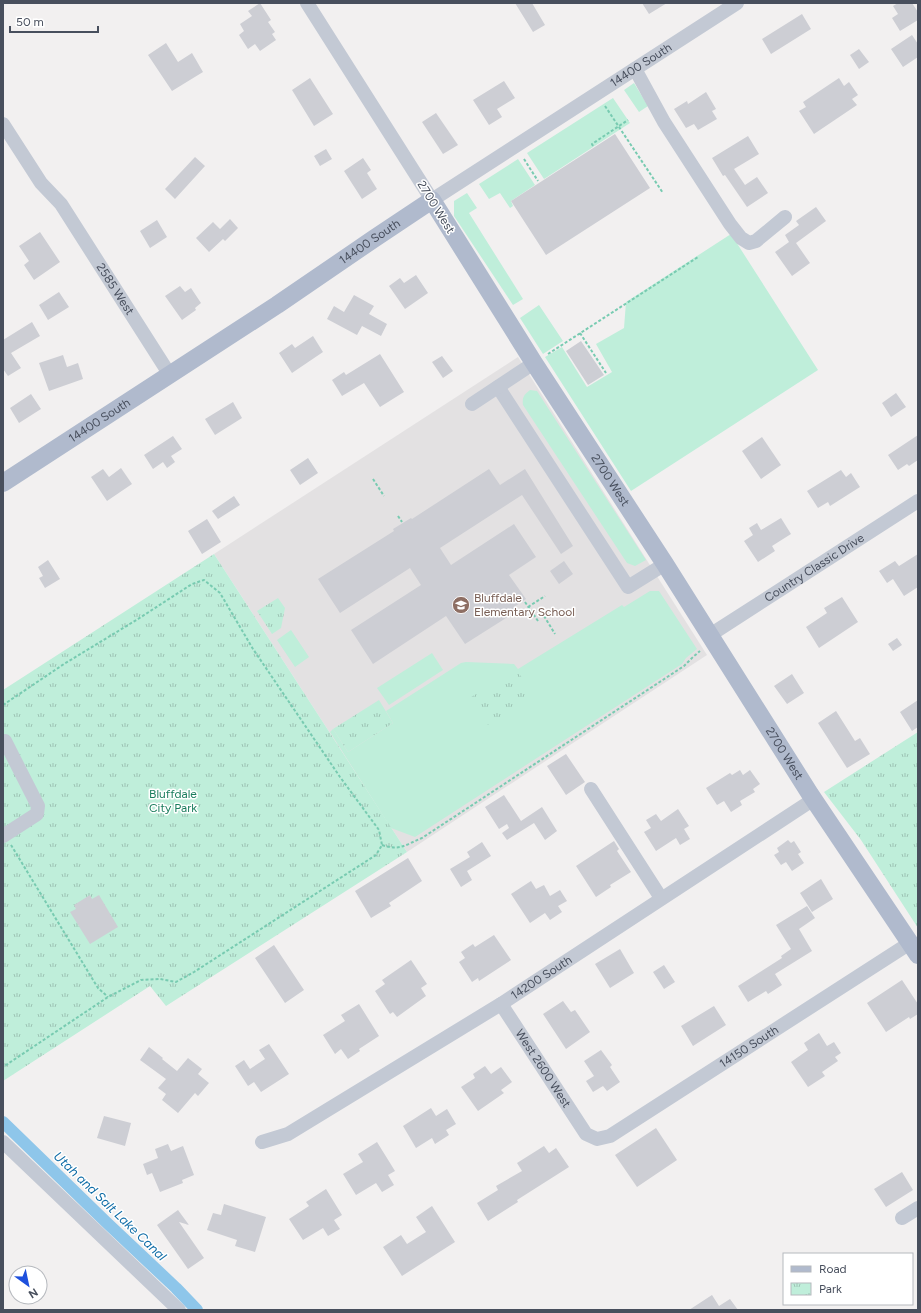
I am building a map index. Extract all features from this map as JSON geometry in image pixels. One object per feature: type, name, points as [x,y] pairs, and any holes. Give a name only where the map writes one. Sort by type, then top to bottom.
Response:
[{"type":"main road","name":"2700 West","points":[[432,200],[541,358],[665,564],[814,799],[914,949]]},
{"type":"main road","name":"14400 South","points":[[3,483],[277,305],[432,200]]},
{"type":"street","name":"2700 West","points":[[307,3],[432,200]]},
{"type":"street","name":"14400 South","points":[[432,200],[737,3]]},
{"type":"street","points":[[635,69],[664,122],[733,229],[741,238],[749,243],[756,241],[785,217]]},
{"type":"street","name":"2585 West","points":[[3,124],[41,183],[61,204],[170,375]]},
{"type":"street","points":[[472,404],[541,358]]},
{"type":"street","points":[[498,387],[628,587],[665,564]]},
{"type":"street","name":"Country Classic Drive","points":[[710,635],[918,501]]},
{"type":"street","points":[[3,740],[5,741],[38,806],[37,814],[5,835]]},
{"type":"street","points":[[591,789],[661,898]]},
{"type":"street","name":"14200 South","points":[[262,1142],[288,1134],[501,1004],[814,799]]},
{"type":"street","name":"14150 South","points":[[586,1134],[597,1139],[610,1136],[914,949]]},
{"type":"street","name":"West 2600 West","points":[[501,1004],[586,1134]]},
{"type":"street","points":[[3,1142],[179,1310]]},
{"type":"street","points":[[902,1218],[918,1208]]},
{"type":"path","points":[[606,106],[663,193]]},
{"type":"path","points":[[593,146],[592,144],[628,120]]},
{"type":"path","points":[[524,158],[538,181]]},
{"type":"path","points":[[541,358],[698,257]]},
{"type":"path","points":[[580,333],[606,373]]},
{"type":"path","points":[[373,479],[384,496]]},
{"type":"path","points":[[398,516],[402,522]]},
{"type":"path","points":[[3,705],[64,664],[192,584],[204,580],[220,593],[254,649],[340,777],[379,830],[382,845],[376,855],[194,972],[176,982],[160,979],[141,980],[108,997],[3,1067]]},
{"type":"path","points":[[528,607],[545,596]]},
{"type":"path","points":[[525,602],[538,621]]},
{"type":"path","points":[[544,616],[555,634]]},
{"type":"path","points":[[382,845],[392,848],[399,848],[422,838],[684,666],[700,651]]},
{"type":"path","points":[[5,835],[98,988],[108,997]]},
{"type":"shaded area","name":"Bluffdale Elementary School","points":[[518,357],[707,655],[407,852],[214,554]]},
{"type":"green space","points":[[634,83],[648,106],[639,112],[624,90]]},
{"type":"green space","points":[[613,98],[630,123],[544,179],[527,153]]},
{"type":"green space","points":[[518,159],[535,185],[511,201],[513,206],[510,208],[500,193],[489,199],[479,184]]},
{"type":"green space","points":[[467,193],[477,208],[469,213],[523,299],[513,305],[454,216],[454,201]]},
{"type":"green space","points":[[731,234],[818,370],[631,491],[545,357],[562,347],[587,387],[612,372],[596,344],[624,328],[626,302]]},
{"type":"green space","points":[[539,305],[563,341],[543,354],[520,318]]},
{"type":"green space","points":[[530,390],[537,391],[646,560],[635,566],[627,563],[523,405],[524,396]]},
{"type":"green space","name":"Bluffdale City Park","points":[[214,554],[407,852],[166,1006],[150,986],[3,1081],[3,690]]},
{"type":"green space","points":[[650,591],[659,591],[697,649],[686,658],[682,664],[415,837],[391,828],[330,732],[333,729],[348,752],[393,723],[386,711],[461,663],[514,664],[518,669],[622,605],[624,607]]},
{"type":"green space","points":[[278,598],[285,608],[281,628],[272,634],[257,611]]},
{"type":"green space","points":[[291,630],[309,657],[295,667],[277,640]]},
{"type":"green space","points":[[432,653],[443,670],[389,705],[377,688]]},
{"type":"green space","points":[[517,670],[534,697],[488,725],[471,697]]},
{"type":"green space","points":[[379,700],[393,723],[348,752],[333,729]]},
{"type":"green space","points":[[918,732],[918,928],[861,840],[824,792]]},
{"type":"building","points":[[260,3],[271,20],[268,22],[275,32],[272,34],[276,40],[260,51],[255,44],[248,49],[239,35],[244,31],[240,24],[252,16],[248,11]]},
{"type":"building","points":[[515,3],[532,3],[545,25],[533,32]]},
{"type":"building","points":[[642,3],[667,3],[649,14]]},
{"type":"building","points":[[898,3],[912,3],[918,12],[918,20],[900,31],[892,18],[898,14],[893,6]]},
{"type":"building","points":[[802,14],[811,29],[771,54],[762,39]]},
{"type":"building","points":[[912,35],[918,44],[918,57],[903,67],[891,49]]},
{"type":"building","points":[[166,43],[178,62],[192,53],[203,72],[172,91],[148,55]]},
{"type":"building","points":[[859,49],[869,62],[859,69],[850,55]]},
{"type":"building","points":[[310,78],[333,114],[314,126],[292,90]]},
{"type":"building","points":[[839,78],[844,86],[849,82],[858,95],[852,99],[857,105],[814,134],[799,111],[806,107],[803,102]]},
{"type":"building","points":[[504,81],[515,98],[497,109],[502,117],[489,125],[473,100]]},
{"type":"building","points":[[706,92],[716,109],[712,111],[717,119],[698,130],[694,124],[686,128],[674,109],[687,101],[688,104]]},
{"type":"building","points":[[436,113],[458,145],[443,154],[422,122]]},
{"type":"building","points":[[615,134],[650,188],[546,255],[511,201]]},
{"type":"building","points":[[748,136],[759,154],[734,169],[745,185],[757,177],[768,193],[747,207],[725,175],[723,176],[712,158]]},
{"type":"building","points":[[326,149],[332,159],[320,166],[314,156]]},
{"type":"building","points":[[195,157],[205,166],[175,199],[165,189]]},
{"type":"building","points":[[363,158],[371,170],[367,173],[377,189],[362,199],[344,171]]},
{"type":"building","points":[[816,207],[826,221],[796,243],[810,263],[792,276],[775,252],[789,242],[785,235],[799,225],[796,221]]},
{"type":"building","points":[[230,219],[238,228],[225,241],[223,239],[209,252],[196,238],[213,222],[220,229]]},
{"type":"building","points":[[157,220],[167,237],[150,248],[140,231]]},
{"type":"building","points":[[40,232],[60,262],[34,280],[24,265],[29,261],[19,246]]},
{"type":"building","points":[[416,275],[428,293],[405,309],[389,286],[400,278],[404,283]]},
{"type":"building","points":[[180,286],[185,292],[191,288],[201,303],[195,308],[196,310],[182,320],[165,296]]},
{"type":"building","points":[[59,292],[69,307],[48,320],[39,305]]},
{"type":"building","points":[[354,295],[374,306],[369,314],[387,324],[381,336],[362,326],[357,335],[327,319],[334,306],[344,312]]},
{"type":"building","points":[[32,322],[40,336],[11,353],[21,368],[8,376],[3,369],[3,340]]},
{"type":"building","points":[[313,336],[323,352],[292,373],[279,353],[292,344],[295,348]]},
{"type":"building","points":[[581,341],[604,375],[588,385],[566,351]]},
{"type":"building","points":[[380,354],[404,392],[380,407],[364,383],[342,396],[332,380],[344,372],[346,375]]},
{"type":"building","points":[[63,355],[67,367],[78,363],[83,379],[49,391],[39,363]]},
{"type":"building","points":[[442,356],[453,371],[443,378],[432,362]]},
{"type":"building","points":[[896,393],[906,407],[891,417],[882,403]]},
{"type":"building","points":[[31,394],[41,409],[19,423],[10,408]]},
{"type":"building","points":[[233,402],[242,418],[215,435],[205,419]]},
{"type":"building","points":[[918,435],[918,460],[909,466],[907,464],[898,470],[888,455]]},
{"type":"building","points":[[173,436],[182,449],[171,456],[175,462],[167,468],[163,462],[153,469],[144,455]]},
{"type":"building","points":[[762,437],[781,465],[761,479],[742,451]]},
{"type":"building","points":[[308,458],[318,473],[300,485],[290,470]]},
{"type":"building","points":[[121,468],[132,484],[107,501],[91,477],[103,469],[109,477]]},
{"type":"building","points":[[489,469],[500,485],[525,469],[573,546],[561,554],[522,495],[440,548],[451,565],[514,524],[536,557],[509,575],[526,599],[514,607],[517,611],[465,644],[446,616],[373,664],[351,630],[421,585],[410,568],[340,613],[318,579],[394,531],[393,529],[411,518],[412,519]]},
{"type":"building","points":[[841,470],[846,477],[851,473],[860,487],[830,506],[828,502],[818,508],[807,491]]},
{"type":"building","points":[[234,496],[240,505],[218,519],[212,511]]},
{"type":"building","points":[[781,518],[791,534],[772,546],[775,551],[758,562],[744,541],[753,535],[749,528],[757,523],[761,530]]},
{"type":"building","points":[[207,519],[221,542],[202,554],[188,531]]},
{"type":"building","points":[[918,554],[918,587],[904,596],[893,579],[887,583],[879,571],[895,561],[899,566]]},
{"type":"building","points":[[48,560],[60,579],[45,588],[39,578],[43,576],[38,567]]},
{"type":"building","points":[[564,561],[573,574],[559,584],[550,571]]},
{"type":"building","points":[[842,597],[858,622],[819,648],[806,627],[827,613],[824,608]]},
{"type":"building","points":[[897,638],[902,645],[893,651],[888,644]]},
{"type":"building","points":[[792,674],[804,693],[787,704],[774,686]]},
{"type":"building","points":[[918,700],[918,727],[912,731],[900,712]]},
{"type":"building","points":[[836,711],[855,741],[860,738],[870,754],[847,768],[818,723]]},
{"type":"building","points":[[566,754],[585,782],[566,795],[547,766]]},
{"type":"building","points":[[740,770],[743,775],[750,770],[760,784],[753,789],[755,792],[740,801],[742,805],[731,812],[724,801],[717,805],[706,788],[730,773],[732,775]]},
{"type":"building","points":[[504,795],[521,821],[542,807],[557,831],[545,840],[534,823],[507,840],[502,833],[509,828],[507,824],[499,829],[485,807]]},
{"type":"building","points":[[678,809],[689,826],[684,829],[690,839],[680,845],[676,838],[656,851],[644,832],[651,828],[646,820],[656,814],[661,821]]},
{"type":"building","points":[[788,840],[791,843],[794,841],[801,852],[798,854],[804,863],[792,871],[786,862],[781,865],[774,855],[779,852],[777,848]]},
{"type":"building","points":[[614,841],[619,849],[617,851],[631,872],[610,885],[611,887],[596,897],[576,866]]},
{"type":"building","points":[[482,842],[491,856],[467,871],[472,880],[461,887],[450,869],[470,857],[467,852]]},
{"type":"building","points":[[408,858],[422,881],[389,903],[391,906],[371,918],[355,891]]},
{"type":"building","points":[[821,879],[833,899],[812,912],[800,893]]},
{"type":"building","points":[[531,881],[536,889],[544,885],[550,896],[560,890],[567,901],[558,906],[562,912],[550,920],[545,913],[530,923],[511,894]]},
{"type":"building","points":[[90,895],[92,899],[99,895],[118,927],[90,944],[70,912],[76,909],[74,905]]},
{"type":"building","points":[[807,906],[815,918],[799,929],[812,951],[775,974],[782,985],[768,994],[766,991],[748,1002],[738,986],[782,958],[781,956],[791,949],[776,925]]},
{"type":"building","points":[[494,935],[511,960],[479,981],[478,978],[472,982],[459,962],[465,958],[461,952],[473,944],[475,947]]},
{"type":"building","points":[[274,945],[304,990],[285,1003],[255,958]]},
{"type":"building","points":[[620,949],[634,973],[610,988],[595,964]]},
{"type":"building","points":[[411,960],[427,984],[421,988],[426,996],[397,1017],[393,1012],[390,1014],[375,991],[385,984],[382,980]]},
{"type":"building","points":[[664,965],[675,982],[664,989],[653,972]]},
{"type":"building","points":[[902,980],[918,1004],[918,1014],[910,1019],[909,1017],[886,1032],[867,1003]]},
{"type":"building","points":[[563,1001],[571,1012],[575,1010],[590,1032],[566,1049],[543,1014]]},
{"type":"building","points":[[359,1004],[379,1036],[359,1049],[360,1051],[348,1059],[341,1049],[335,1054],[323,1035],[345,1021],[341,1015]]},
{"type":"building","points":[[714,1006],[726,1025],[693,1046],[681,1026]]},
{"type":"building","points":[[819,1033],[827,1046],[834,1042],[841,1053],[835,1057],[838,1061],[822,1072],[825,1076],[808,1087],[791,1062],[808,1050],[804,1043]]},
{"type":"building","points":[[269,1044],[289,1074],[261,1092],[254,1082],[248,1086],[235,1066],[244,1060],[250,1069],[265,1059],[259,1050]]},
{"type":"building","points":[[149,1047],[177,1071],[188,1058],[202,1069],[198,1074],[209,1083],[198,1096],[195,1093],[178,1113],[162,1100],[166,1094],[158,1088],[166,1079],[140,1060]]},
{"type":"building","points":[[601,1050],[612,1065],[610,1067],[620,1082],[607,1091],[603,1086],[593,1092],[586,1081],[594,1076],[584,1061]]},
{"type":"building","points":[[485,1066],[491,1074],[501,1067],[512,1082],[501,1090],[504,1093],[478,1111],[461,1087],[475,1078],[473,1074]]},
{"type":"building","points":[[431,1108],[436,1116],[447,1109],[456,1124],[446,1130],[449,1135],[435,1144],[432,1138],[416,1148],[403,1126]]},
{"type":"building","points":[[104,1116],[131,1123],[125,1146],[97,1138]]},
{"type":"building","points":[[656,1128],[677,1160],[637,1187],[615,1155]]},
{"type":"building","points":[[377,1142],[395,1171],[388,1175],[394,1185],[382,1192],[376,1183],[356,1195],[343,1174],[363,1162],[358,1154]]},
{"type":"building","points":[[168,1144],[171,1151],[183,1146],[194,1175],[182,1180],[183,1183],[160,1192],[152,1173],[147,1175],[143,1164],[158,1158],[155,1149]]},
{"type":"building","points":[[544,1146],[549,1153],[556,1148],[569,1167],[517,1200],[518,1202],[488,1221],[477,1203],[498,1190],[496,1186],[522,1171],[517,1163]]},
{"type":"building","points":[[902,1172],[913,1190],[886,1207],[874,1189]]},
{"type":"building","points":[[326,1189],[342,1215],[334,1220],[340,1229],[328,1236],[323,1228],[303,1240],[289,1219],[309,1206],[306,1202]]},
{"type":"building","points":[[224,1204],[266,1217],[255,1252],[235,1246],[237,1240],[207,1230],[213,1213],[221,1215]]},
{"type":"building","points":[[432,1206],[455,1242],[402,1276],[383,1247],[401,1235],[407,1244],[426,1232],[416,1217]]},
{"type":"building","points":[[178,1210],[189,1225],[179,1222],[204,1258],[188,1269],[157,1225]]},
{"type":"building","points":[[712,1295],[719,1306],[730,1299],[738,1310],[689,1310]]},
{"type":"waterway","name":"Utah and Salt Lake Canal","points":[[3,1122],[197,1310]]},
{"type":"place","name":"Bluffdale Elementary School","points":[[461,605]]}]
